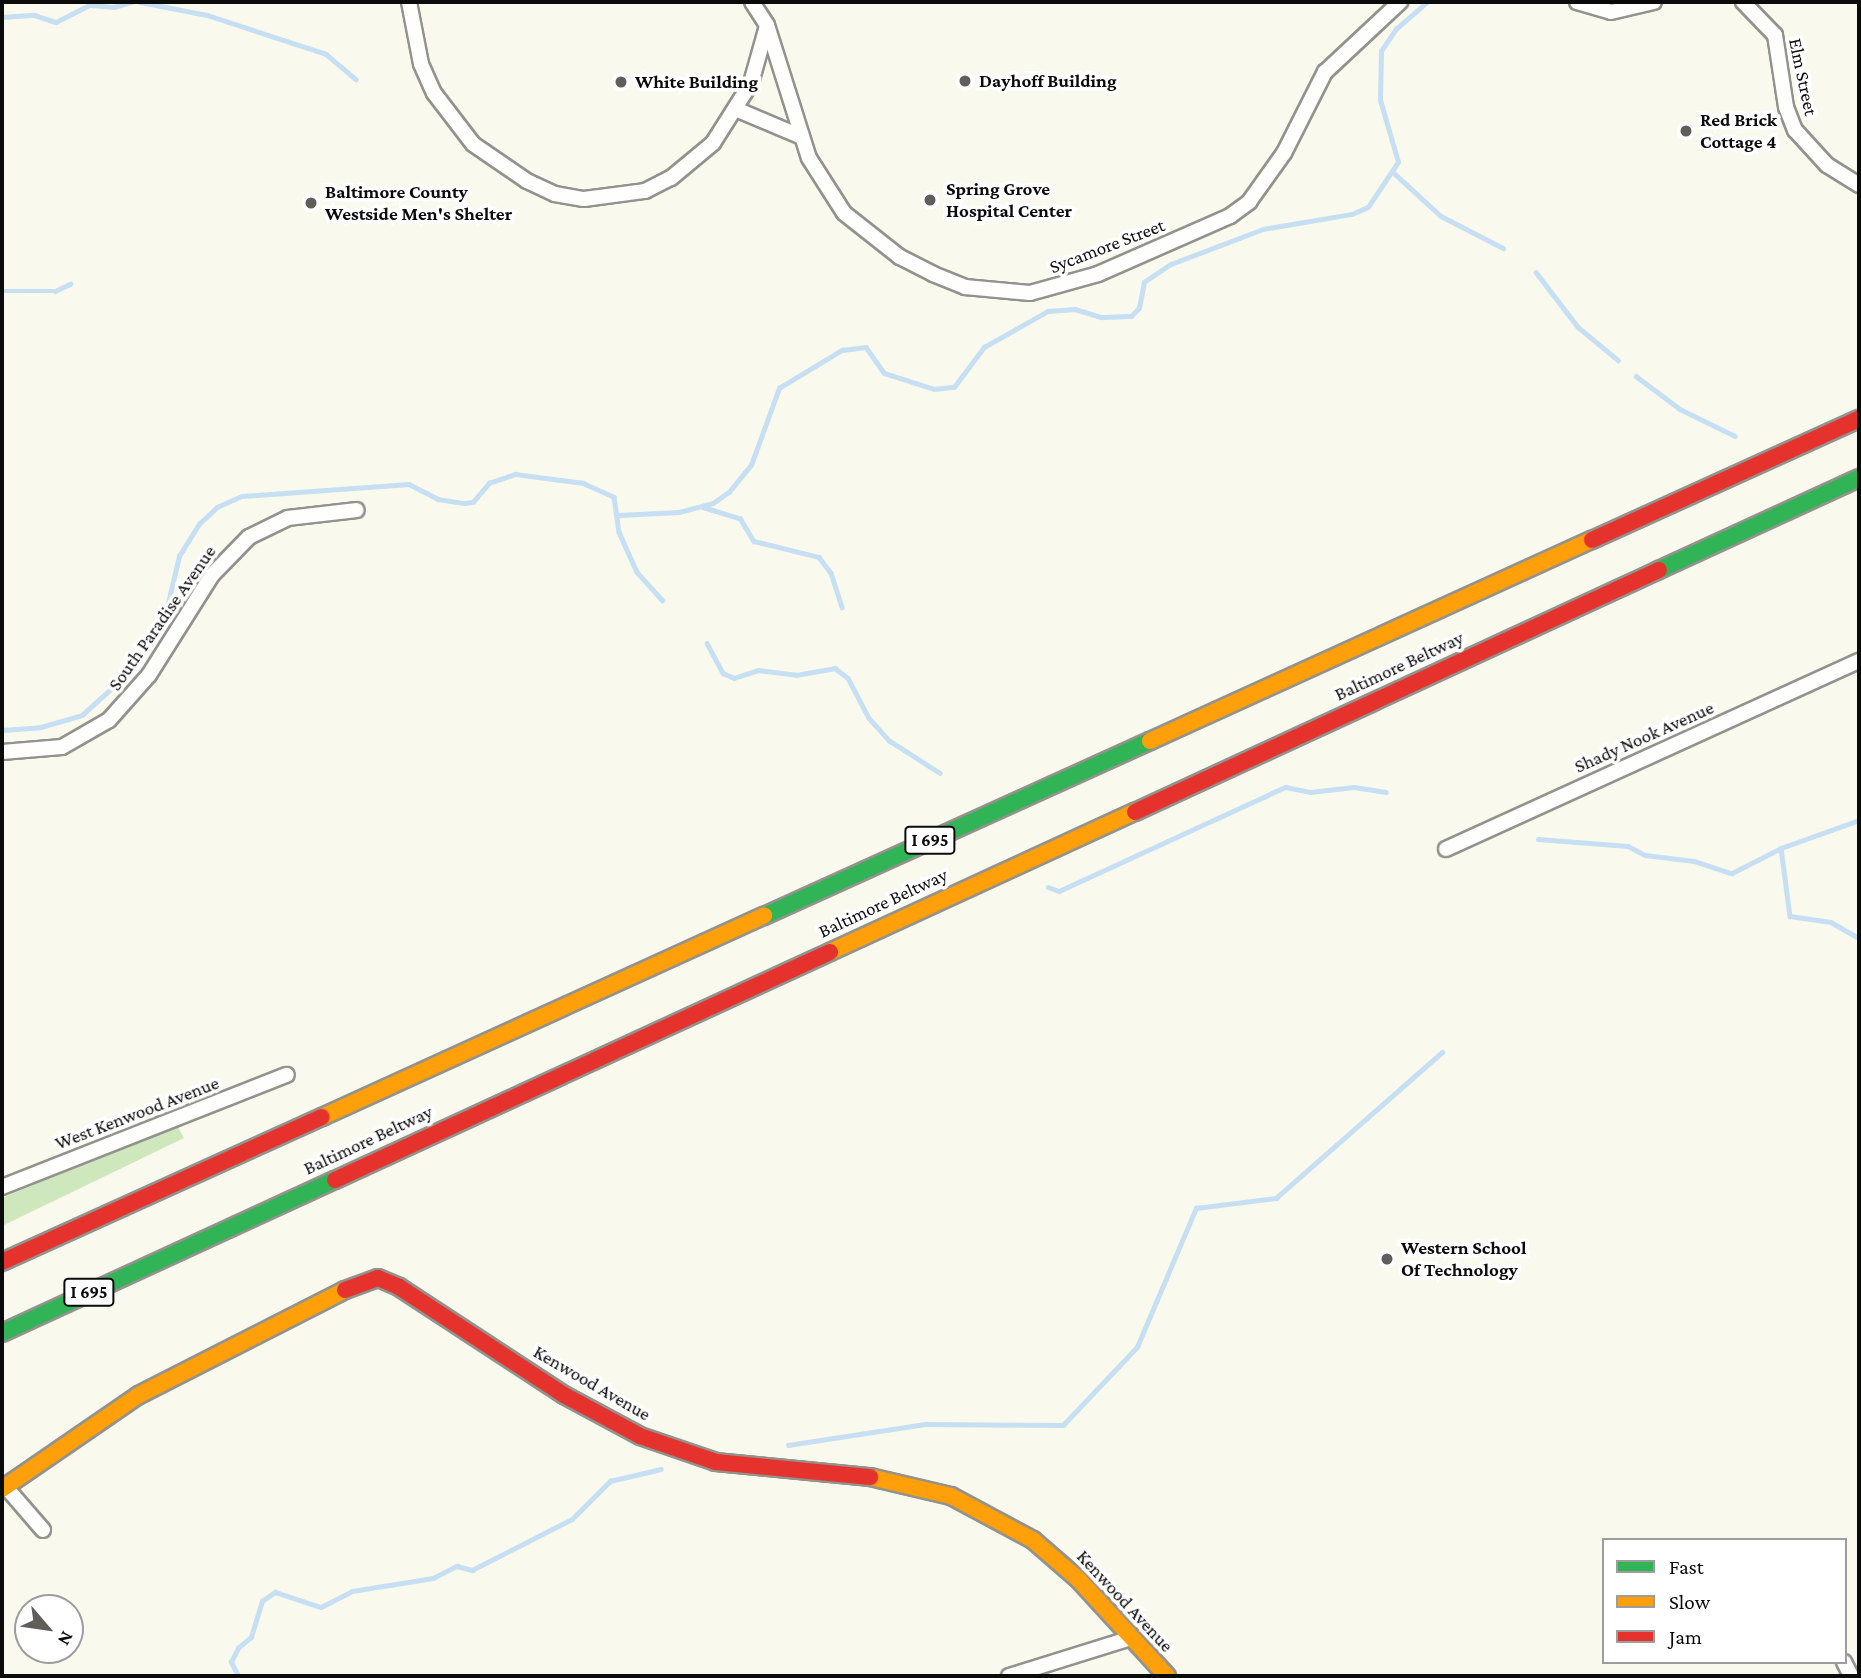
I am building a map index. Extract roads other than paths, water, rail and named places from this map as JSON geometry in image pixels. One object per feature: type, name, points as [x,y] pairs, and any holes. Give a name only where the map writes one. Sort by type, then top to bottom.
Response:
[{"type":"main road","name":"Baltimore Beltway","points":[[2,1262],[1859,418]]},
{"type":"main road","name":"Baltimore Beltway","points":[[2,1333],[1859,478]]},
{"type":"main road","points":[[2,1343],[141,1268]]},
{"type":"main road","name":"Kenwood Avenue","points":[[3,1488],[150,1389],[363,1280],[377,1279],[399,1287],[564,1395],[640,1436],[716,1462],[881,1478],[951,1496],[982,1509],[1055,1558],[1167,1676]]},
{"type":"street","points":[[409,2],[421,64],[449,117],[496,162],[555,194],[584,199],[645,191],[693,161],[738,110],[751,83],[767,24]]},
{"type":"street","name":"Sycamore Street","points":[[752,2],[767,24],[802,137],[822,182],[844,213],[900,257],[965,287],[1019,293],[1061,287],[1205,228],[1249,202],[1284,153],[1325,72],[1400,2]]},
{"type":"street","points":[[1577,2],[1611,12],[1654,2]]},
{"type":"street","name":"Elm Street","points":[[1743,2],[1775,35],[1786,107],[1795,130],[1827,165],[1859,185]]},
{"type":"street","points":[[738,110],[802,137]]},
{"type":"street","name":"South Paradise Avenue","points":[[2,752],[62,747],[109,720],[149,675],[224,560],[249,537],[288,518],[356,510]]},
{"type":"street","name":"Shady Nook Avenue","points":[[1446,849],[1859,661]]},
{"type":"street","name":"West Kenwood Avenue","points":[[2,1187],[287,1075]]},
{"type":"street","points":[[3,1488],[43,1530]]},
{"type":"street","points":[[1009,1676],[1132,1638]]},
{"type":"waterway","points":[[2,17],[34,15],[56,22],[90,5],[114,7],[131,2]]},
{"type":"waterway","points":[[140,2],[207,15],[326,54],[356,79]]},
{"type":"waterway","points":[[619,515],[679,512],[713,503],[729,492],[751,465],[779,388],[842,350],[866,347],[884,373],[934,389],[954,387],[984,347],[1048,311],[1075,309],[1102,317],[1131,316],[1139,308],[1144,282],[1171,264],[1263,229],[1352,214],[1368,207],[1398,162],[1380,100],[1381,51],[1396,29],[1427,2]]},
{"type":"waterway","points":[[1394,173],[1441,216],[1503,248]]},
{"type":"waterway","points":[[1536,272],[1578,327],[1618,360]]},
{"type":"waterway","points":[[2,291],[55,291],[70,284]]},
{"type":"waterway","points":[[1636,376],[1680,409],[1735,436]]},
{"type":"waterway","points":[[2,730],[41,727],[82,715],[110,690],[164,620],[179,556],[199,524],[217,507],[242,496],[409,484],[438,499],[464,503],[473,502],[489,483],[515,474],[583,483],[614,497],[619,532],[637,572],[662,600]]},
{"type":"waterway","points":[[703,507],[740,518],[754,541],[819,557],[831,573],[842,607]]},
{"type":"waterway","points":[[707,643],[723,673],[734,678],[758,670],[796,675],[835,668],[848,678],[869,718],[890,741],[940,773]]},
{"type":"waterway","points":[[1048,887],[1059,891],[1285,787],[1310,792],[1354,787],[1386,792]]},
{"type":"waterway","points":[[1538,839],[1628,846],[1645,855],[1694,861],[1732,873],[1781,848],[1859,820]]},
{"type":"waterway","points":[[1781,848],[1790,916],[1831,922],[1859,938]]},
{"type":"waterway","points":[[788,1445],[926,1424],[1063,1425],[1137,1347],[1196,1208],[1276,1198],[1442,1052]]},
{"type":"waterway","points":[[238,1676],[231,1662],[238,1648],[251,1637],[262,1601],[275,1592],[321,1607],[352,1591],[433,1578],[457,1566],[472,1570],[572,1519],[610,1481],[661,1469]]},
{"type":"place","name":"Dayhoff Building","points":[[965,81]]},
{"type":"place","name":"White Building","points":[[621,82]]},
{"type":"place","name":"Red Brick Cottage 4","points":[[1686,131]]},
{"type":"place","name":"Spring Grove Hospital Center","points":[[930,200]]},
{"type":"place","name":"Baltimore County Westside Men's Shelter","points":[[311,203]]},
{"type":"place","name":"Western School Of Technology","points":[[1387,1259]]}]
